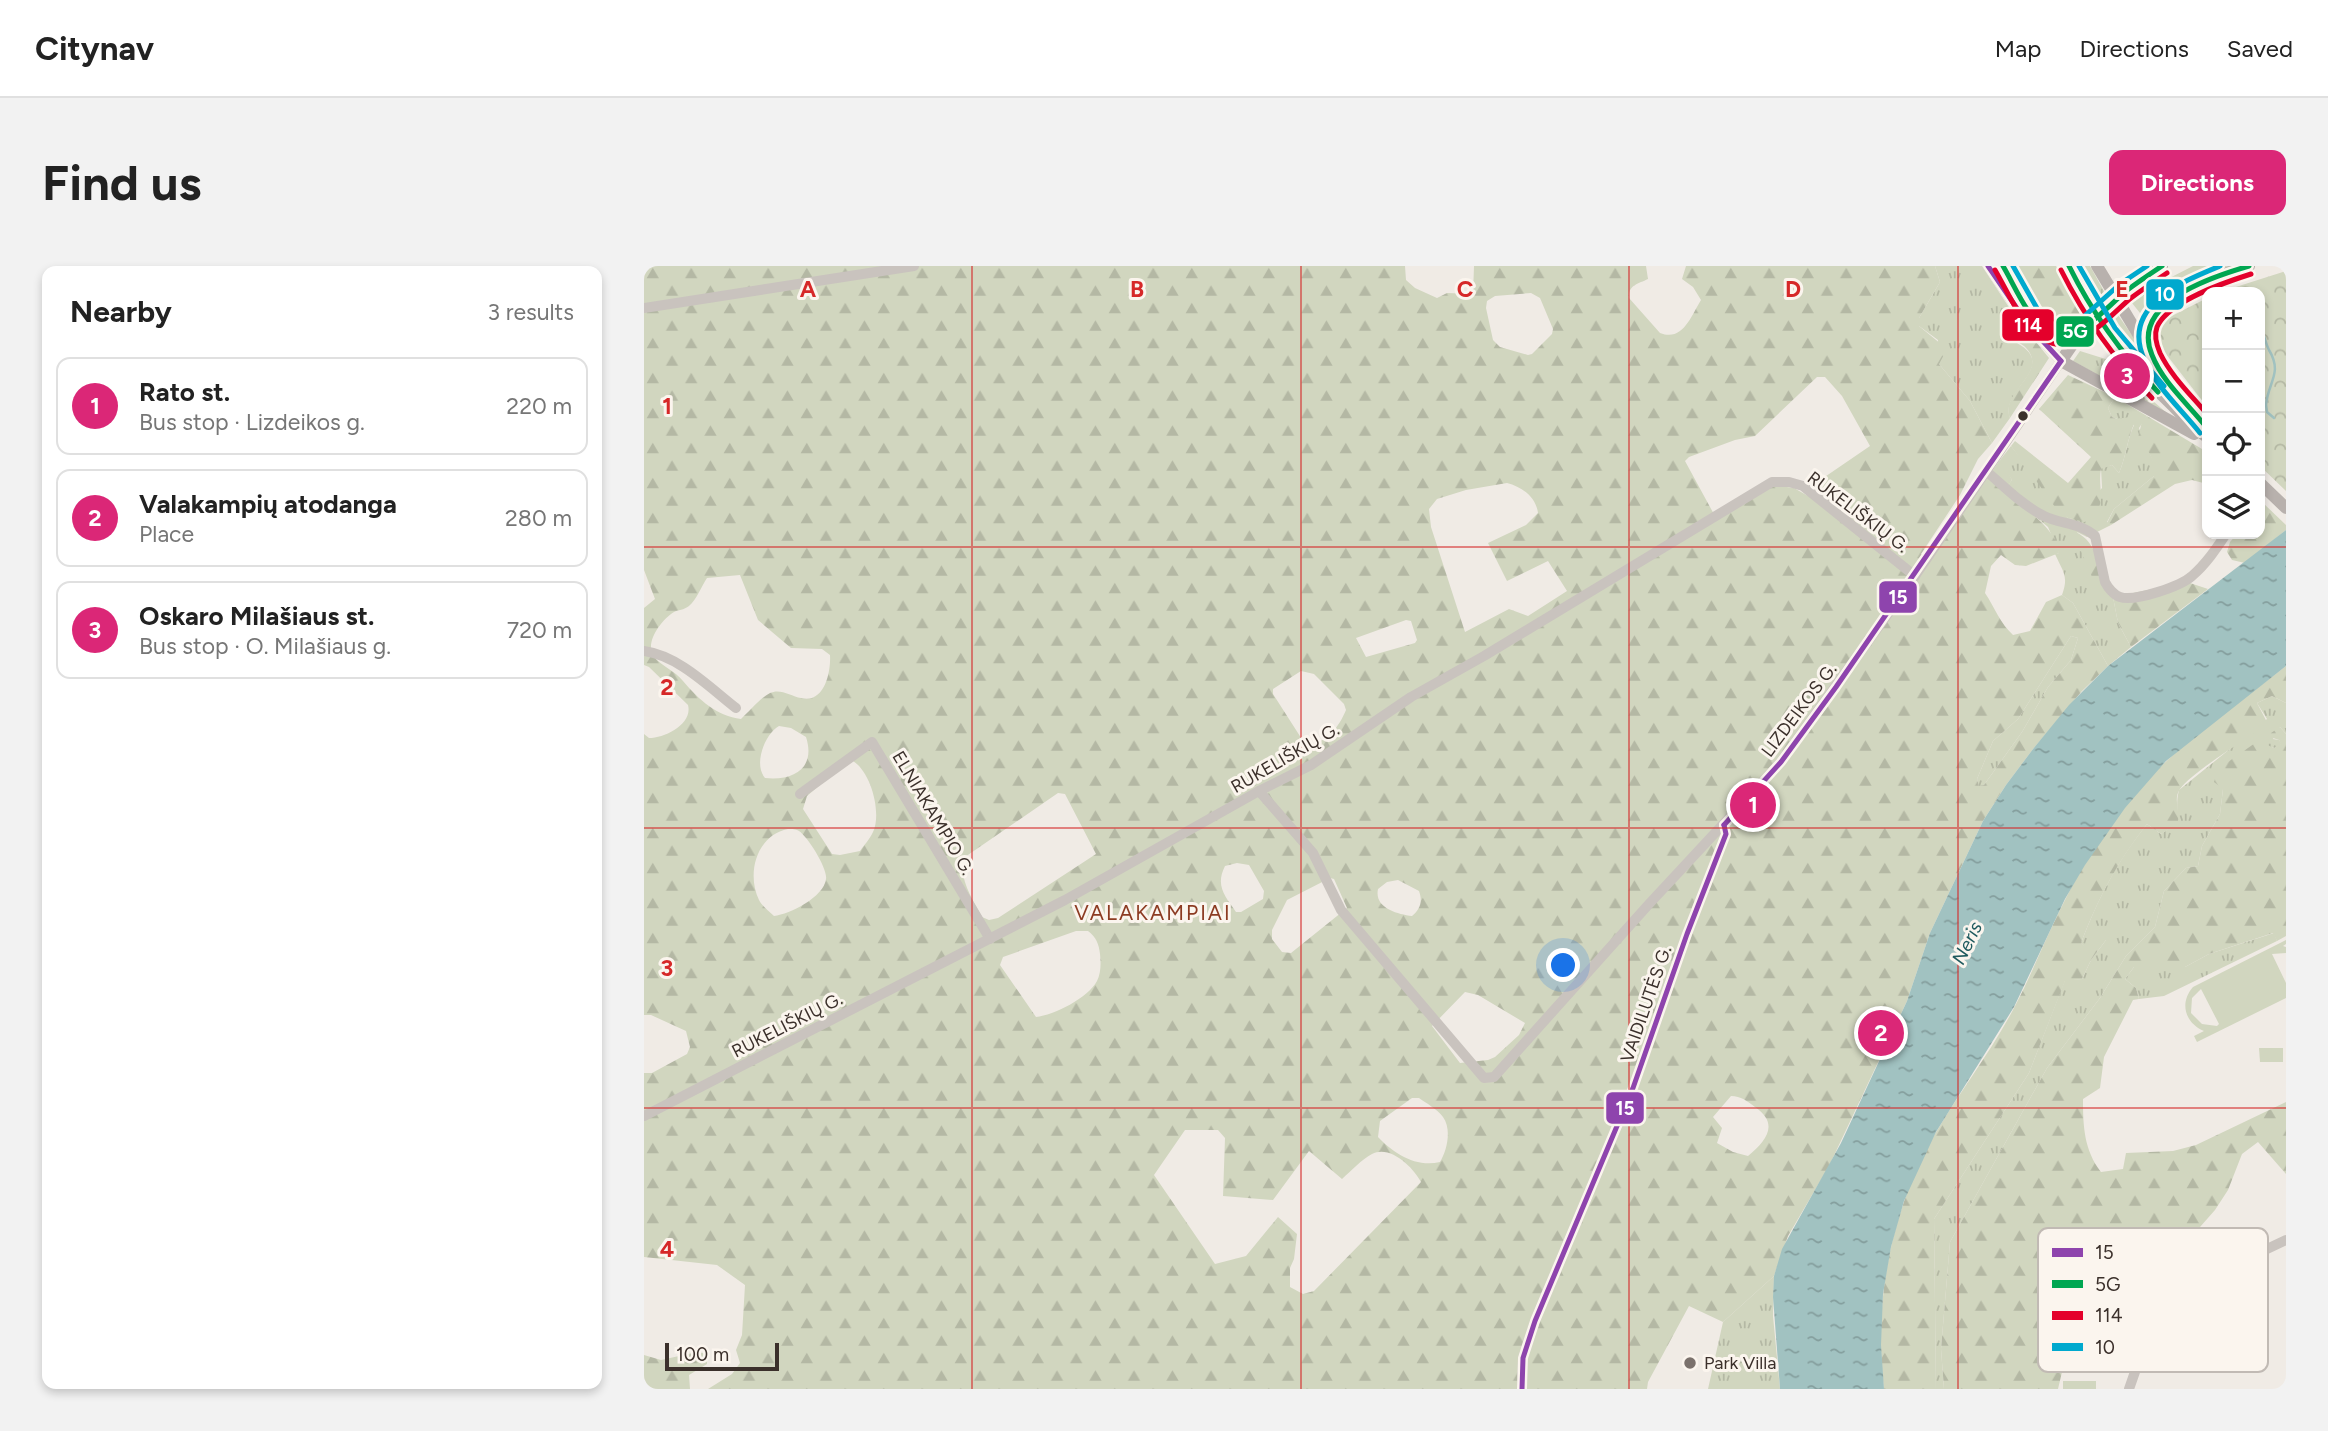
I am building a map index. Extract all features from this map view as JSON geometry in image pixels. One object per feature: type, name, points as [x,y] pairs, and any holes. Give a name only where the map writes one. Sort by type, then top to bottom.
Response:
[{"type":"main road","points":[[2003,266],[2031,315],[2050,333],[2058,336],[2083,329]]},
{"type":"main road","points":[[2068,266],[2088,301],[2124,353],[2164,398],[2202,434]]},
{"type":"main road","points":[[2097,266],[2153,359],[2202,422]]},
{"type":"main road","points":[[2139,280],[2149,266]]},
{"type":"main road","points":[[2162,266],[2139,280],[2083,329],[2061,361],[2202,436]]},
{"type":"main road","points":[[2153,359],[2147,332],[2157,312],[2207,280],[2249,266]]},
{"type":"main road","points":[[2265,488],[2286,508]]},
{"type":"street","points":[[644,308],[914,266]]},
{"type":"street","points":[[1988,266],[2029,326],[2061,361]]},
{"type":"street","points":[[2007,296],[2031,315]]},
{"type":"street","name":"LIZDEIKOS G.","points":[[1259,791],[1313,853],[1341,910],[1484,1078],[1494,1077],[1781,762],[1915,576],[2061,361]]},
{"type":"street","points":[[1986,471],[2028,506],[2046,517],[2090,531],[2095,536],[2105,582],[2119,597],[2139,597],[2190,579],[2222,539]]},
{"type":"street","name":"RUKELIŠKIŲ G.","points":[[644,1115],[990,939],[1311,765],[1411,697],[1484,656],[1772,482],[1789,482],[1803,486],[1915,576]]},
{"type":"street","points":[[644,651],[664,656],[736,708]]},
{"type":"street","name":"ELNIAKAMPIO G.","points":[[800,794],[872,743],[990,939]]},
{"type":"street","name":"VAIDILUTĖS G.","points":[[1522,1389],[1524,1358],[1535,1321],[1633,1088],[1726,834],[1724,825]]},
{"type":"street","points":[[2268,1249],[2286,1240]]},
{"type":"street","points":[[2129,1389],[2135,1372]]},
{"type":"green space","points":[[644,266],[1405,266],[1406,280],[1415,288],[1437,298],[1447,293],[1473,294],[1474,266],[1646,266],[1648,279],[1632,288],[1629,298],[1660,333],[1668,335],[1675,334],[1685,326],[1701,300],[1693,287],[1682,279],[1686,266],[1935,266],[1940,282],[1919,318],[1919,326],[1947,349],[1939,364],[1970,401],[1992,443],[1978,459],[1960,495],[1921,554],[1930,559],[2000,460],[2003,461],[2012,480],[2004,491],[2046,527],[2057,544],[2059,553],[2026,566],[2015,565],[2001,555],[1991,566],[1985,593],[2013,635],[2030,631],[2046,602],[2062,595],[2073,603],[2108,666],[2082,691],[2033,749],[1983,821],[1930,933],[1907,1001],[1829,1166],[1788,1236],[1774,1276],[1723,1322],[1689,1306],[1648,1382],[1647,1389],[708,1389],[732,1374],[740,1363],[736,1350],[742,1335],[745,1285],[717,1265],[644,1257],[644,1073],[652,1073],[687,1054],[690,1047],[686,1031],[651,1015],[644,1015],[644,734],[649,738],[670,733],[686,718],[688,705],[644,665],[644,608],[655,599],[644,570]],"holes":[[[1531,293],[1540,298],[1553,329],[1552,334],[1532,354],[1500,347],[1493,340],[1487,301],[1495,296]],[[1817,377],[1825,377],[1842,396],[1870,446],[1813,485],[1808,496],[1794,488],[1773,485],[1716,518],[1685,461],[1689,457],[1735,440],[1755,436]],[[1507,483],[1518,487],[1531,498],[1538,513],[1526,525],[1488,543],[1507,581],[1548,561],[1567,591],[1528,616],[1509,609],[1465,632],[1431,527],[1429,509],[1437,499],[1466,490]],[[740,575],[758,620],[791,648],[822,649],[830,655],[828,677],[821,691],[809,699],[782,692],[770,693],[741,719],[716,711],[702,701],[680,677],[654,657],[651,651],[655,632],[664,620],[689,606],[707,578]],[[1406,620],[1411,621],[1417,640],[1415,643],[1366,657],[1356,638]],[[2071,636],[2078,638],[2071,660],[2048,687],[2022,732],[1984,785],[1979,786],[1977,779],[1993,741],[2018,719]],[[1301,671],[1314,674],[1344,704],[1346,710],[1325,739],[1305,744],[1273,694],[1273,689]],[[779,726],[791,728],[806,737],[808,757],[805,764],[793,775],[765,778],[760,765],[765,742]],[[853,761],[865,774],[873,794],[876,814],[872,835],[860,851],[832,854],[803,809],[807,796],[847,762]],[[1058,793],[1065,794],[1096,854],[998,918],[989,920],[982,917],[967,888],[963,873],[965,857]],[[788,829],[799,831],[821,861],[826,874],[824,886],[805,904],[774,916],[760,902],[755,889],[754,867],[762,847],[777,833]],[[1237,863],[1249,865],[1264,891],[1263,899],[1241,912],[1236,912],[1228,901],[1221,879],[1225,866]],[[1330,878],[1334,879],[1347,908],[1291,953],[1282,952],[1272,939],[1272,930],[1287,900]],[[1398,880],[1419,891],[1421,902],[1412,916],[1388,909],[1378,896],[1378,889],[1387,882]],[[1076,931],[1088,931],[1095,938],[1100,950],[1097,981],[1086,994],[1036,1017],[1000,965],[1003,957]],[[1465,992],[1478,995],[1525,1023],[1519,1035],[1488,1060],[1460,1063],[1432,1026]],[[1731,1096],[1747,1101],[1763,1113],[1769,1126],[1765,1138],[1748,1156],[1733,1152],[1717,1143],[1722,1128],[1713,1117]],[[1412,1098],[1419,1098],[1431,1106],[1446,1122],[1448,1140],[1440,1162],[1414,1161],[1378,1137],[1380,1121]],[[1185,1130],[1218,1130],[1225,1138],[1223,1196],[1273,1200],[1309,1151],[1342,1179],[1368,1156],[1386,1152],[1407,1164],[1421,1182],[1314,1291],[1303,1294],[1290,1287],[1290,1268],[1294,1259],[1297,1234],[1278,1217],[1246,1256],[1215,1264],[1154,1175]]]},
{"type":"green space","points":[[1935,266],[1982,266],[2014,315],[2010,321],[2017,343],[2029,352],[2032,361],[2031,370],[2012,398],[2010,418],[1992,443],[1970,401],[1939,364],[1938,340],[1919,326],[1919,318],[1940,282]]},
{"type":"green space","points":[[2008,266],[2056,266],[2082,314],[2074,323],[2064,322],[2041,306],[2033,295],[2022,291]]},
{"type":"green space","points":[[2075,266],[2090,266],[2105,293],[2094,302]]},
{"type":"green space","points":[[2193,266],[2230,266],[2160,304],[2146,316],[2132,303],[2154,286]]},
{"type":"green space","points":[[2286,271],[2286,491],[2265,471],[2265,287],[2236,287]]},
{"type":"green space","points":[[2022,291],[2052,313],[2074,323],[2065,330],[2052,329],[2036,313]]},
{"type":"green space","points":[[2202,301],[2202,401],[2159,345],[2158,328],[2162,321]]},
{"type":"green space","points":[[2014,315],[2049,358],[2010,418],[2011,399],[2032,364],[2031,355],[2024,346],[2010,336],[2010,321]]},
{"type":"green space","points":[[2118,315],[2169,388],[2166,393],[2140,365],[2109,324]]},
{"type":"green space","points":[[2080,351],[2112,361],[2123,375],[2168,414],[2073,361]]},
{"type":"green space","points":[[2068,375],[2115,397],[2108,408],[2112,417],[2130,417],[2134,424],[2119,473],[2112,465],[2101,469],[2100,504],[2093,516],[2085,522],[2068,518],[2055,507],[2011,446],[2015,441],[2068,483],[2091,457],[2039,409]]},
{"type":"green space","points":[[2115,397],[2147,416],[2139,428],[2154,463],[2154,476],[2114,509],[2107,522],[2111,525],[2087,537],[2077,532],[2104,588],[2113,597],[2118,623],[2131,647],[2108,666],[2073,603],[2062,595],[2064,574],[2048,527],[2004,490],[2012,480],[2000,460],[2011,446],[2068,518],[2074,519],[2102,488],[2101,468],[2112,465],[2119,473],[2134,425],[2112,417],[2108,408]]},
{"type":"green space","points":[[2147,416],[2202,449],[2202,483],[2192,480],[2175,484],[2111,525],[2107,523],[2114,509],[2154,476],[2150,456],[2138,438],[2142,421]]},
{"type":"green space","points":[[2265,505],[2286,525],[2286,530],[2245,563],[2232,560],[2227,552],[2233,539],[2265,539]]},
{"type":"green space","points":[[2076,532],[2089,542],[2093,549],[2104,588],[2094,582],[2076,539]]},
{"type":"green space","points":[[2187,582],[2208,589],[2131,647],[2118,623],[2113,597]]},
{"type":"green space","points":[[2071,636],[2078,638],[2071,660],[2048,687],[2022,732],[1984,785],[1979,787],[1977,779],[1993,741],[2018,719]]},
{"type":"green space","points":[[2286,666],[2286,703],[2272,696],[2257,703],[2268,724],[2186,782],[2177,797],[2178,821],[2161,834],[2147,824],[2109,881],[2081,943],[2086,947],[2099,933],[2105,936],[2106,940],[2091,960],[2082,979],[2065,981],[2029,1073],[1934,1219],[1936,1389],[1884,1389],[1881,1323],[1884,1290],[1889,1257],[1907,1194],[1935,1134],[2014,1008],[2073,884],[2110,826],[2156,771],[2210,724]]},
{"type":"green space","points":[[2272,696],[2286,703],[2286,734],[2280,727],[2273,739],[2282,744],[2275,748],[2266,746],[2223,789],[2220,814],[2202,846],[2198,866],[2186,868],[2164,891],[2155,927],[2126,956],[2100,998],[2047,1068],[1950,1242],[1941,1349],[1944,1389],[1936,1389],[1934,1219],[2029,1073],[2065,980],[2082,979],[2091,960],[2106,940],[2086,948],[2081,943],[2102,895],[2126,853],[2147,824],[2161,834],[2174,824],[2179,790],[2267,719],[2257,703]]},
{"type":"green space","points":[[2280,727],[2286,734],[2286,936],[2277,941],[2273,933],[2209,954],[2185,967],[2134,967],[2125,979],[2136,988],[2139,999],[2133,1000],[2104,1057],[2100,1088],[2083,1099],[2083,1109],[2088,1146],[2101,1172],[2123,1169],[2126,1153],[2173,1151],[2196,1145],[2286,1102],[2286,1174],[2258,1142],[2242,1154],[2228,1190],[2199,1228],[2038,1228],[2038,1372],[2062,1372],[2058,1389],[1944,1389],[1941,1349],[1950,1242],[2047,1068],[2100,998],[2126,956],[2155,927],[2164,891],[2186,868],[2198,866],[2202,846],[2220,814],[2223,789],[2214,782],[2218,769],[2258,741],[2274,748],[2281,744],[2279,740],[2270,737],[2271,733]]},
{"type":"green space","points":[[2274,933],[2277,941],[2164,996],[2139,999],[2136,988],[2125,979],[2134,967],[2185,967],[2209,954]]},
{"type":"green space","points":[[2286,940],[2283,946],[2286,947],[2286,953],[2272,954],[2286,983],[2286,998],[2197,1042],[2194,1036],[2204,1031],[2188,1018],[2185,1006],[2193,987]],"holes":[[[2201,989],[2219,1024],[2202,1024],[2191,1013],[2192,998]]]},
{"type":"green space","points":[[2259,1048],[2283,1048],[2283,1062],[2260,1062]]},
{"type":"green space","points":[[1774,1276],[1773,1316],[1780,1389],[1708,1389],[1723,1322]]},
{"type":"green space","points":[[703,1353],[707,1364],[689,1375],[690,1389],[644,1389],[644,1355],[661,1360]]},
{"type":"green space","points":[[2063,1381],[2096,1381],[2096,1389],[2063,1389]]},
{"type":"water","name":"Neris","points":[[2286,530],[2286,666],[2166,761],[2125,808],[2065,899],[2014,1007],[1936,1132],[1904,1201],[1891,1247],[1883,1294],[1881,1345],[1884,1389],[1780,1389],[1773,1297],[1774,1276],[1782,1249],[1841,1143],[1907,1001],[1930,933],[1983,821],[2033,749],[2069,705],[2108,666]]},
{"type":"waterway","points":[[2265,339],[2275,365],[2266,405],[2267,412],[2274,418]]},
{"type":"transit line","name":"15","points":[[1988,266],[2029,326],[2061,361]]},
{"type":"transit line","name":"5G","points":[[2003,266],[2034,319],[2049,332],[2059,335],[2080,329],[2126,291],[2162,266]]},
{"type":"transit line","name":"10","points":[[2013,266],[2038,310],[2058,327],[2079,321],[2120,284],[2147,266]]},
{"type":"transit line","name":"5G","points":[[2069,266],[2109,332],[2158,392]]},
{"type":"transit line","name":"10","points":[[2079,266],[2115,328],[2164,386]]},
{"type":"transit line","name":"10","points":[[2200,433],[2150,371],[2139,342],[2140,326],[2147,311],[2158,299],[2188,280],[2220,266]]},
{"type":"transit line","name":"5G","points":[[2202,422],[2163,375],[2152,355],[2148,337],[2153,321],[2163,307],[2178,295],[2215,277],[2249,266]]},
{"type":"transit line","name":"114","points":[[1995,270],[2029,326],[2045,340],[2056,344],[2068,344],[2092,332],[2131,298],[2167,273]]},
{"type":"transit line","name":"114","points":[[2061,270],[2102,338],[2152,398]]},
{"type":"transit line","name":"114","points":[[2206,413],[2170,370],[2160,353],[2157,327],[2163,318],[2185,301],[2213,287],[2251,274]]},
{"type":"transit line","name":"15","points":[[1724,825],[1781,762],[1836,687],[2061,361]]},
{"type":"transit line","name":"15","points":[[1522,1389],[1523,1358],[1535,1321],[1633,1088],[1687,934],[1726,834],[1724,825]]},
{"type":"place","name":"Oskaro Milašiaus st.","points":[[2127,376]]},
{"type":"place","name":"Rato st.","points":[[1753,805]]},
{"type":"place","name":"Valakampių atodanga","points":[[1881,1033]]},
{"type":"place","name":"Park Villa","points":[[1690,1363]]},
{"type":"district","name":"VALAKAMPIAI","points":[[1153,912]]}]
